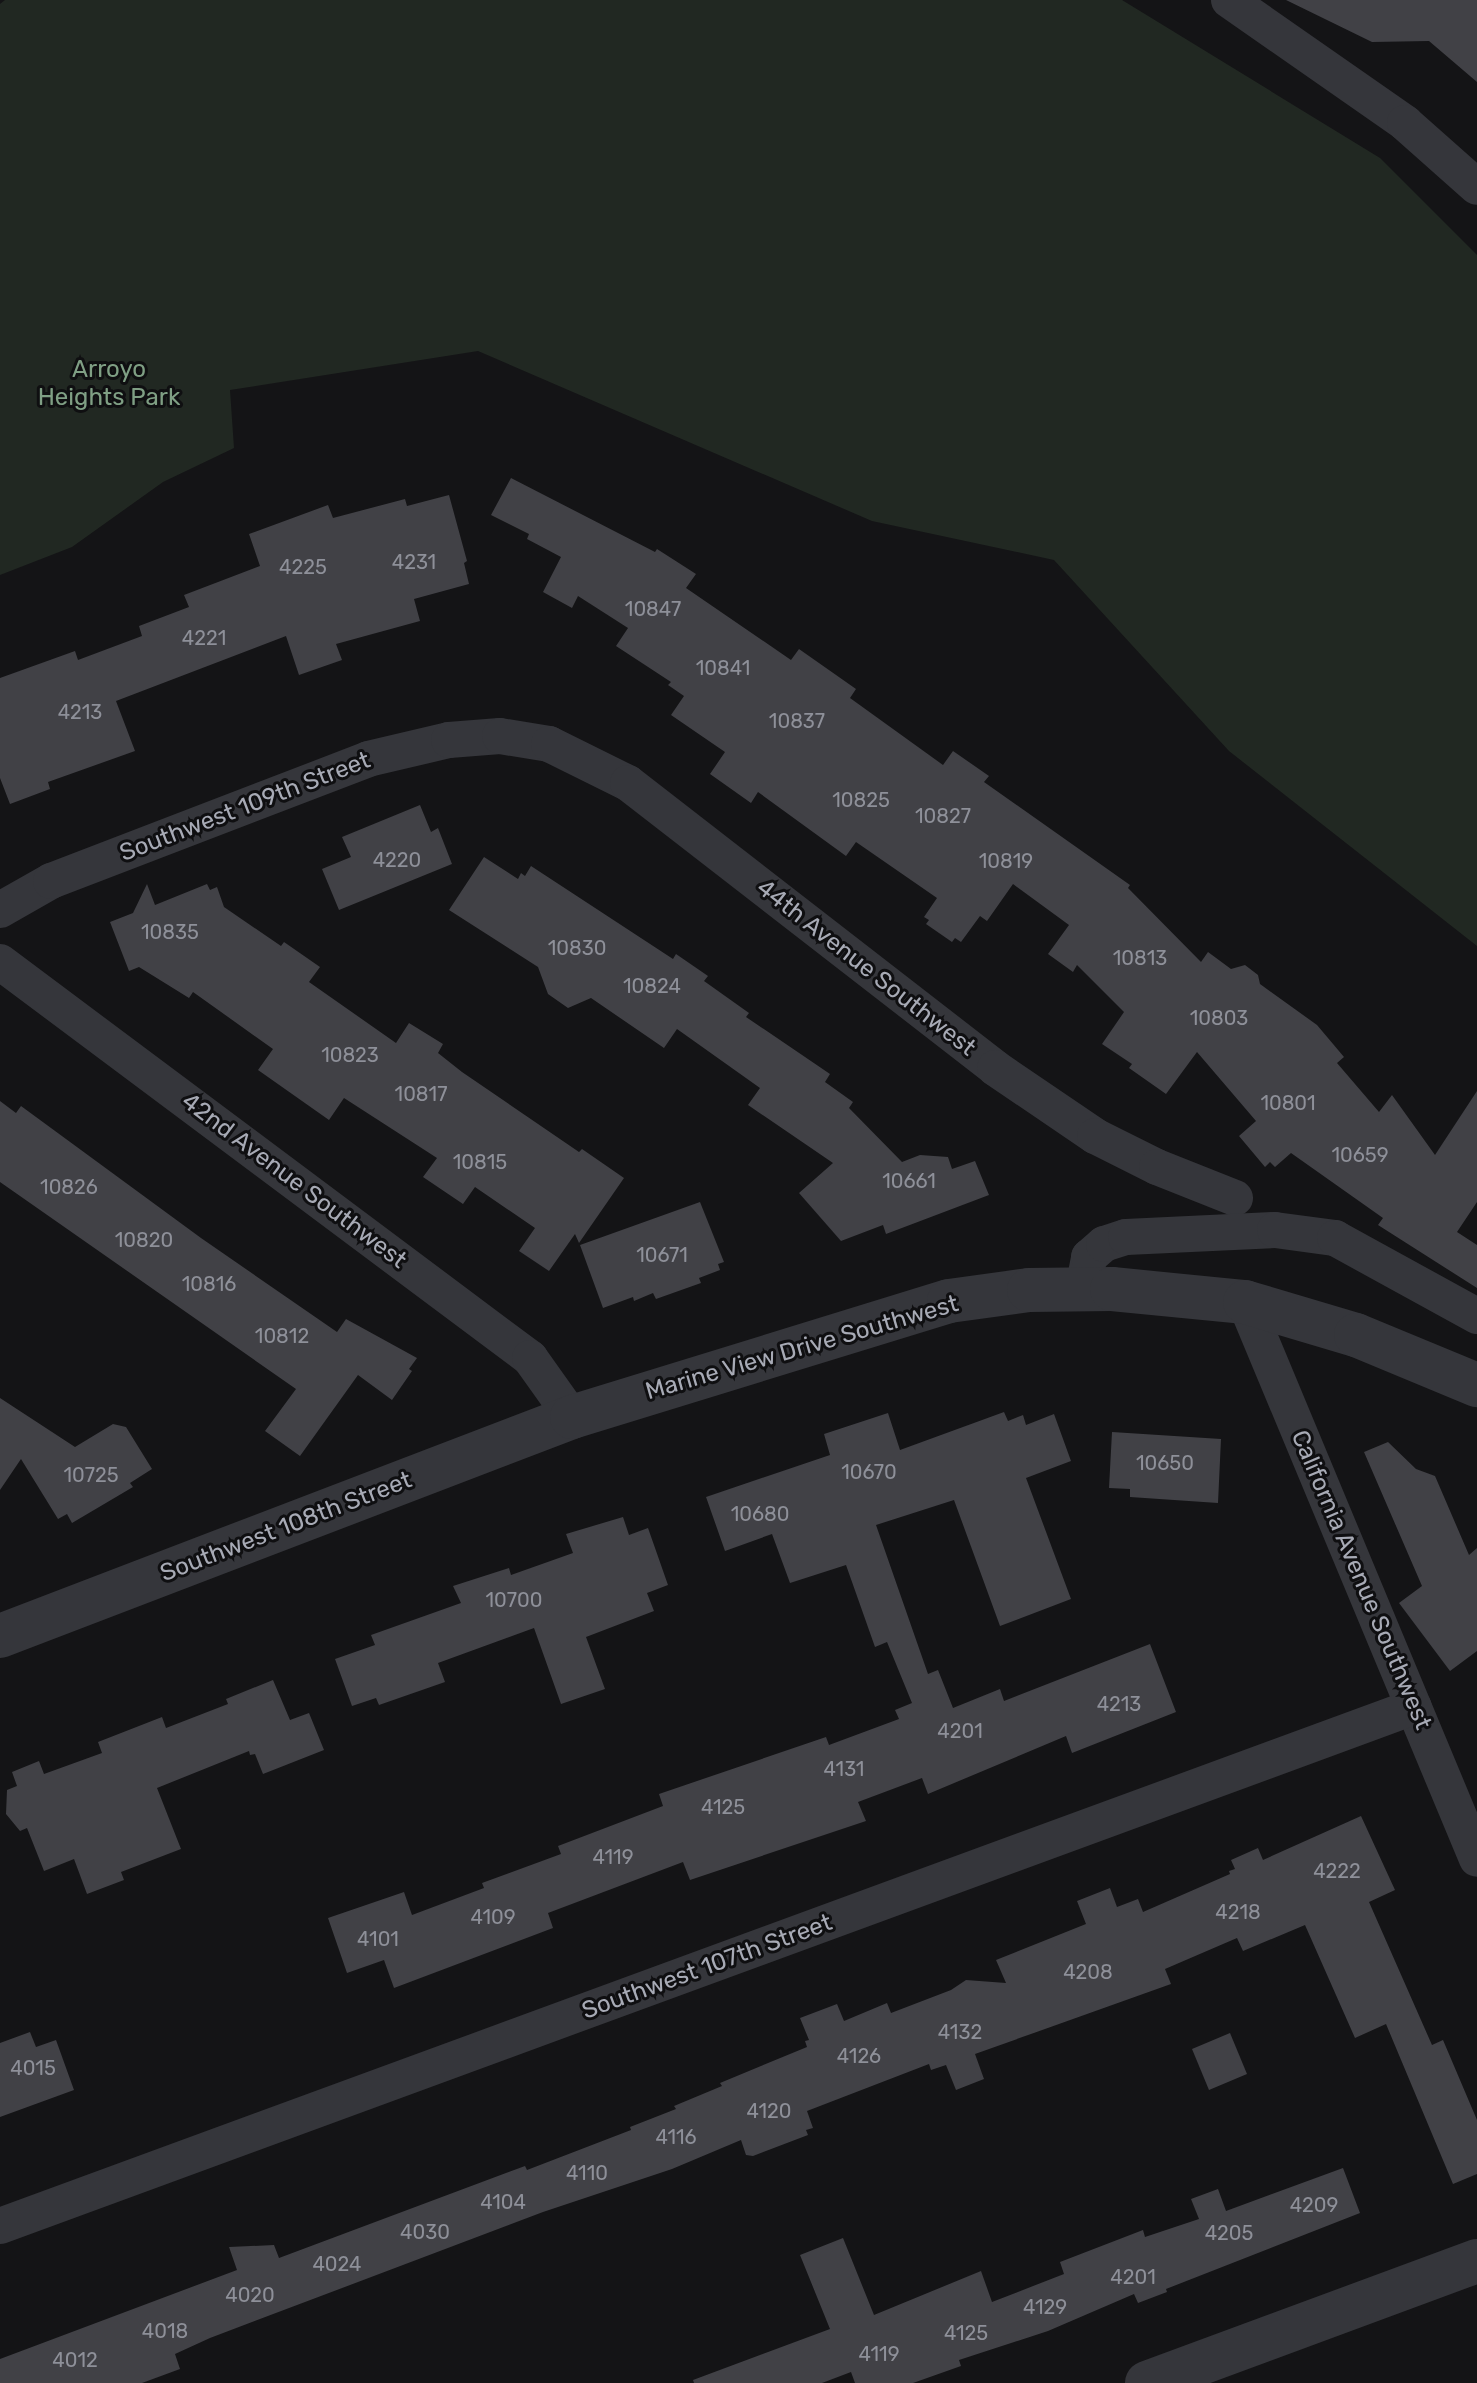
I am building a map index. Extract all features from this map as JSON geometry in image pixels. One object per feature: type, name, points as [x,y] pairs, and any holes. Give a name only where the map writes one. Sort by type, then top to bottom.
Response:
[{"type":"street","points":[[1229,0],[1405,123],[1477,187]]},
{"type":"street","name":"Southwest 109th Street","points":[[0,910],[51,881],[330,771],[449,740],[500,736]]},
{"type":"street","name":"44th Avenue Southwest","points":[[500,736],[549,744],[628,783],[995,1068],[1095,1136],[1157,1167],[1235,1198]]},
{"type":"street","name":"42nd Avenue Southwest","points":[[0,962],[530,1358],[572,1417]]},
{"type":"street","points":[[1083,1289],[1089,1257],[1104,1244],[1126,1237],[1211,1230],[1275,1230],[1335,1238],[1477,1316]]},
{"type":"street","name":"Marine View Drive Southwest","points":[[572,1417],[949,1301],[1029,1290],[1083,1289],[1245,1302],[1356,1335],[1477,1385]]},
{"type":"street","name":"California Avenue Southwest","points":[[1245,1302],[1477,1859]]},
{"type":"street","name":"Southwest 108th Street","points":[[7,1625],[572,1417]]},
{"type":"street","name":"Southwest 107th Street","points":[[0,2226],[1414,1707]]},
{"type":"street","points":[[1147,2383],[1477,2261]]},
{"type":"green space","name":"Arroyo Heights Park","points":[[5,0],[1122,0],[1380,158],[1477,255],[1477,946],[1229,751],[1054,560],[872,521],[478,351],[230,390],[234,448],[163,482],[72,547],[0,575],[0,4]]},
{"type":"building","points":[[1286,0],[1477,0],[1477,82],[1429,41],[1372,42]]},
{"type":"building","points":[[511,478],[655,552],[657,549],[696,574],[686,588],[791,660],[799,649],[856,689],[850,698],[943,765],[953,751],[989,776],[984,782],[1130,885],[1128,888],[1201,962],[1208,952],[1231,969],[1245,965],[1258,975],[1260,984],[1317,1025],[1344,1057],[1337,1063],[1379,1112],[1392,1095],[1435,1155],[1477,1091],[1477,1202],[1457,1232],[1477,1245],[1477,1288],[1378,1225],[1383,1218],[1291,1153],[1275,1167],[1270,1162],[1265,1167],[1239,1136],[1256,1121],[1197,1052],[1166,1094],[1129,1068],[1132,1064],[1102,1044],[1124,1012],[1077,965],[1073,972],[1048,954],[1069,925],[1013,884],[987,921],[980,916],[961,942],[955,938],[952,942],[926,924],[929,920],[924,917],[937,898],[856,842],[846,856],[758,792],[751,803],[710,774],[725,752],[671,715],[684,696],[668,685],[671,682],[616,646],[628,628],[578,596],[572,608],[543,592],[561,557],[527,539],[529,534],[491,515]]},
{"type":"building","points":[[449,495],[467,561],[464,563],[469,584],[414,599],[420,621],[336,644],[342,660],[299,675],[286,636],[116,701],[135,751],[48,782],[50,789],[10,804],[0,778],[0,678],[75,651],[78,660],[142,636],[139,626],[189,607],[184,595],[260,566],[249,534],[328,505],[333,518],[405,499],[407,506]]},
{"type":"building","points":[[420,805],[431,832],[438,828],[452,864],[339,910],[322,869],[351,857],[342,837]]},
{"type":"building","points":[[484,857],[518,879],[521,873],[525,876],[531,866],[673,959],[676,954],[708,976],[704,981],[749,1013],[746,1017],[830,1074],[825,1082],[853,1102],[849,1108],[902,1162],[920,1155],[948,1157],[952,1169],[975,1161],[989,1195],[886,1234],[883,1225],[841,1241],[799,1193],[833,1163],[748,1105],[760,1088],[677,1029],[664,1048],[591,998],[568,1008],[548,994],[538,967],[449,910]]},
{"type":"building","points":[[147,884],[155,905],[207,884],[210,890],[217,887],[224,907],[281,946],[284,942],[320,967],[309,982],[396,1043],[409,1023],[443,1044],[438,1053],[462,1072],[579,1152],[582,1149],[624,1178],[579,1243],[575,1234],[549,1271],[519,1251],[535,1228],[475,1187],[463,1204],[423,1177],[437,1158],[344,1098],[329,1120],[258,1070],[273,1049],[193,992],[189,998],[139,967],[129,971],[110,922],[133,913]]},
{"type":"building","points":[[0,1101],[16,1113],[21,1106],[201,1238],[337,1332],[346,1319],[417,1358],[392,1400],[358,1375],[300,1456],[265,1431],[296,1389],[0,1182]]},
{"type":"building","points":[[700,1202],[724,1262],[718,1264],[720,1270],[699,1278],[701,1283],[656,1299],[653,1293],[603,1308],[580,1245]]},
{"type":"building","points":[[0,1398],[75,1447],[113,1424],[126,1427],[152,1469],[130,1483],[133,1487],[72,1523],[67,1514],[58,1519],[21,1459],[0,1490]]},
{"type":"building","points":[[1004,1412],[1008,1421],[1023,1415],[1026,1425],[1054,1414],[1071,1461],[1026,1478],[1071,1599],[1000,1626],[954,1500],[876,1525],[928,1674],[938,1670],[953,1708],[1000,1689],[1004,1701],[1150,1644],[1176,1712],[1072,1753],[1066,1736],[928,1794],[922,1778],[858,1802],[866,1821],[690,1880],[683,1862],[548,1913],[553,1928],[394,1988],[384,1960],[347,1973],[328,1918],[404,1892],[412,1915],[484,1888],[482,1883],[561,1854],[558,1846],[663,1806],[659,1794],[826,1737],[829,1745],[899,1719],[895,1710],[912,1703],[887,1642],[875,1647],[846,1565],[790,1583],[772,1534],[725,1551],[706,1497],[830,1455],[824,1434],[888,1413],[900,1450]]},
{"type":"building","points":[[1112,1432],[1221,1439],[1218,1503],[1130,1497],[1130,1489],[1109,1488]]},
{"type":"building","points":[[1388,1442],[1416,1469],[1435,1476],[1469,1555],[1477,1548],[1477,1651],[1450,1671],[1399,1603],[1422,1586],[1364,1452]]},
{"type":"building","points":[[623,1517],[629,1535],[648,1528],[668,1585],[647,1593],[654,1611],[586,1637],[605,1689],[561,1704],[534,1628],[438,1663],[445,1682],[379,1705],[376,1698],[352,1706],[335,1659],[375,1645],[371,1635],[461,1603],[453,1586],[509,1568],[511,1575],[573,1553],[566,1534]]},
{"type":"building","points":[[273,1680],[290,1720],[309,1713],[324,1750],[263,1774],[255,1754],[250,1755],[249,1751],[157,1788],[181,1849],[121,1872],[124,1880],[87,1894],[74,1859],[44,1871],[27,1828],[20,1831],[6,1814],[7,1790],[17,1786],[12,1772],[39,1761],[44,1774],[102,1753],[98,1742],[162,1717],[166,1728],[228,1704],[226,1699]]},
{"type":"building","points":[[1361,1816],[1395,1890],[1369,1902],[1432,2045],[1443,2040],[1477,2120],[1477,2174],[1453,2184],[1386,2024],[1355,2038],[1305,1925],[1243,1951],[1237,1938],[1165,1969],[1171,1984],[975,2054],[984,2079],[956,2090],[946,2065],[931,2070],[929,2064],[807,2111],[813,2128],[806,2130],[808,2135],[753,2156],[746,2155],[741,2140],[672,2169],[543,2212],[210,2338],[175,2354],[180,2369],[142,2383],[0,2383],[0,2359],[237,2270],[229,2247],[274,2245],[279,2258],[525,2166],[527,2170],[631,2130],[630,2127],[722,2086],[720,2083],[807,2047],[805,2041],[809,2040],[800,2018],[837,2004],[844,2021],[887,2003],[891,2013],[951,1990],[966,1980],[1006,1983],[996,1960],[1086,1924],[1077,1901],[1110,1888],[1117,1907],[1138,1899],[1143,1912],[1230,1874],[1229,1871],[1235,1869],[1231,1860],[1258,1848],[1263,1860]]},
{"type":"building","points":[[30,2032],[36,2047],[56,2040],[74,2090],[0,2117],[0,2043]]},
{"type":"building","points":[[1230,2033],[1247,2074],[1209,2090],[1192,2049]]},
{"type":"building","points":[[1343,2168],[1360,2213],[1166,2289],[1167,2292],[1138,2303],[1134,2294],[1048,2331],[959,2360],[961,2366],[913,2383],[855,2383],[851,2372],[822,2383],[694,2383],[693,2380],[830,2329],[800,2255],[843,2238],[874,2315],[981,2271],[992,2302],[1064,2274],[1060,2262],[1143,2230],[1145,2237],[1199,2219],[1191,2199],[1218,2189],[1226,2211]]}]
